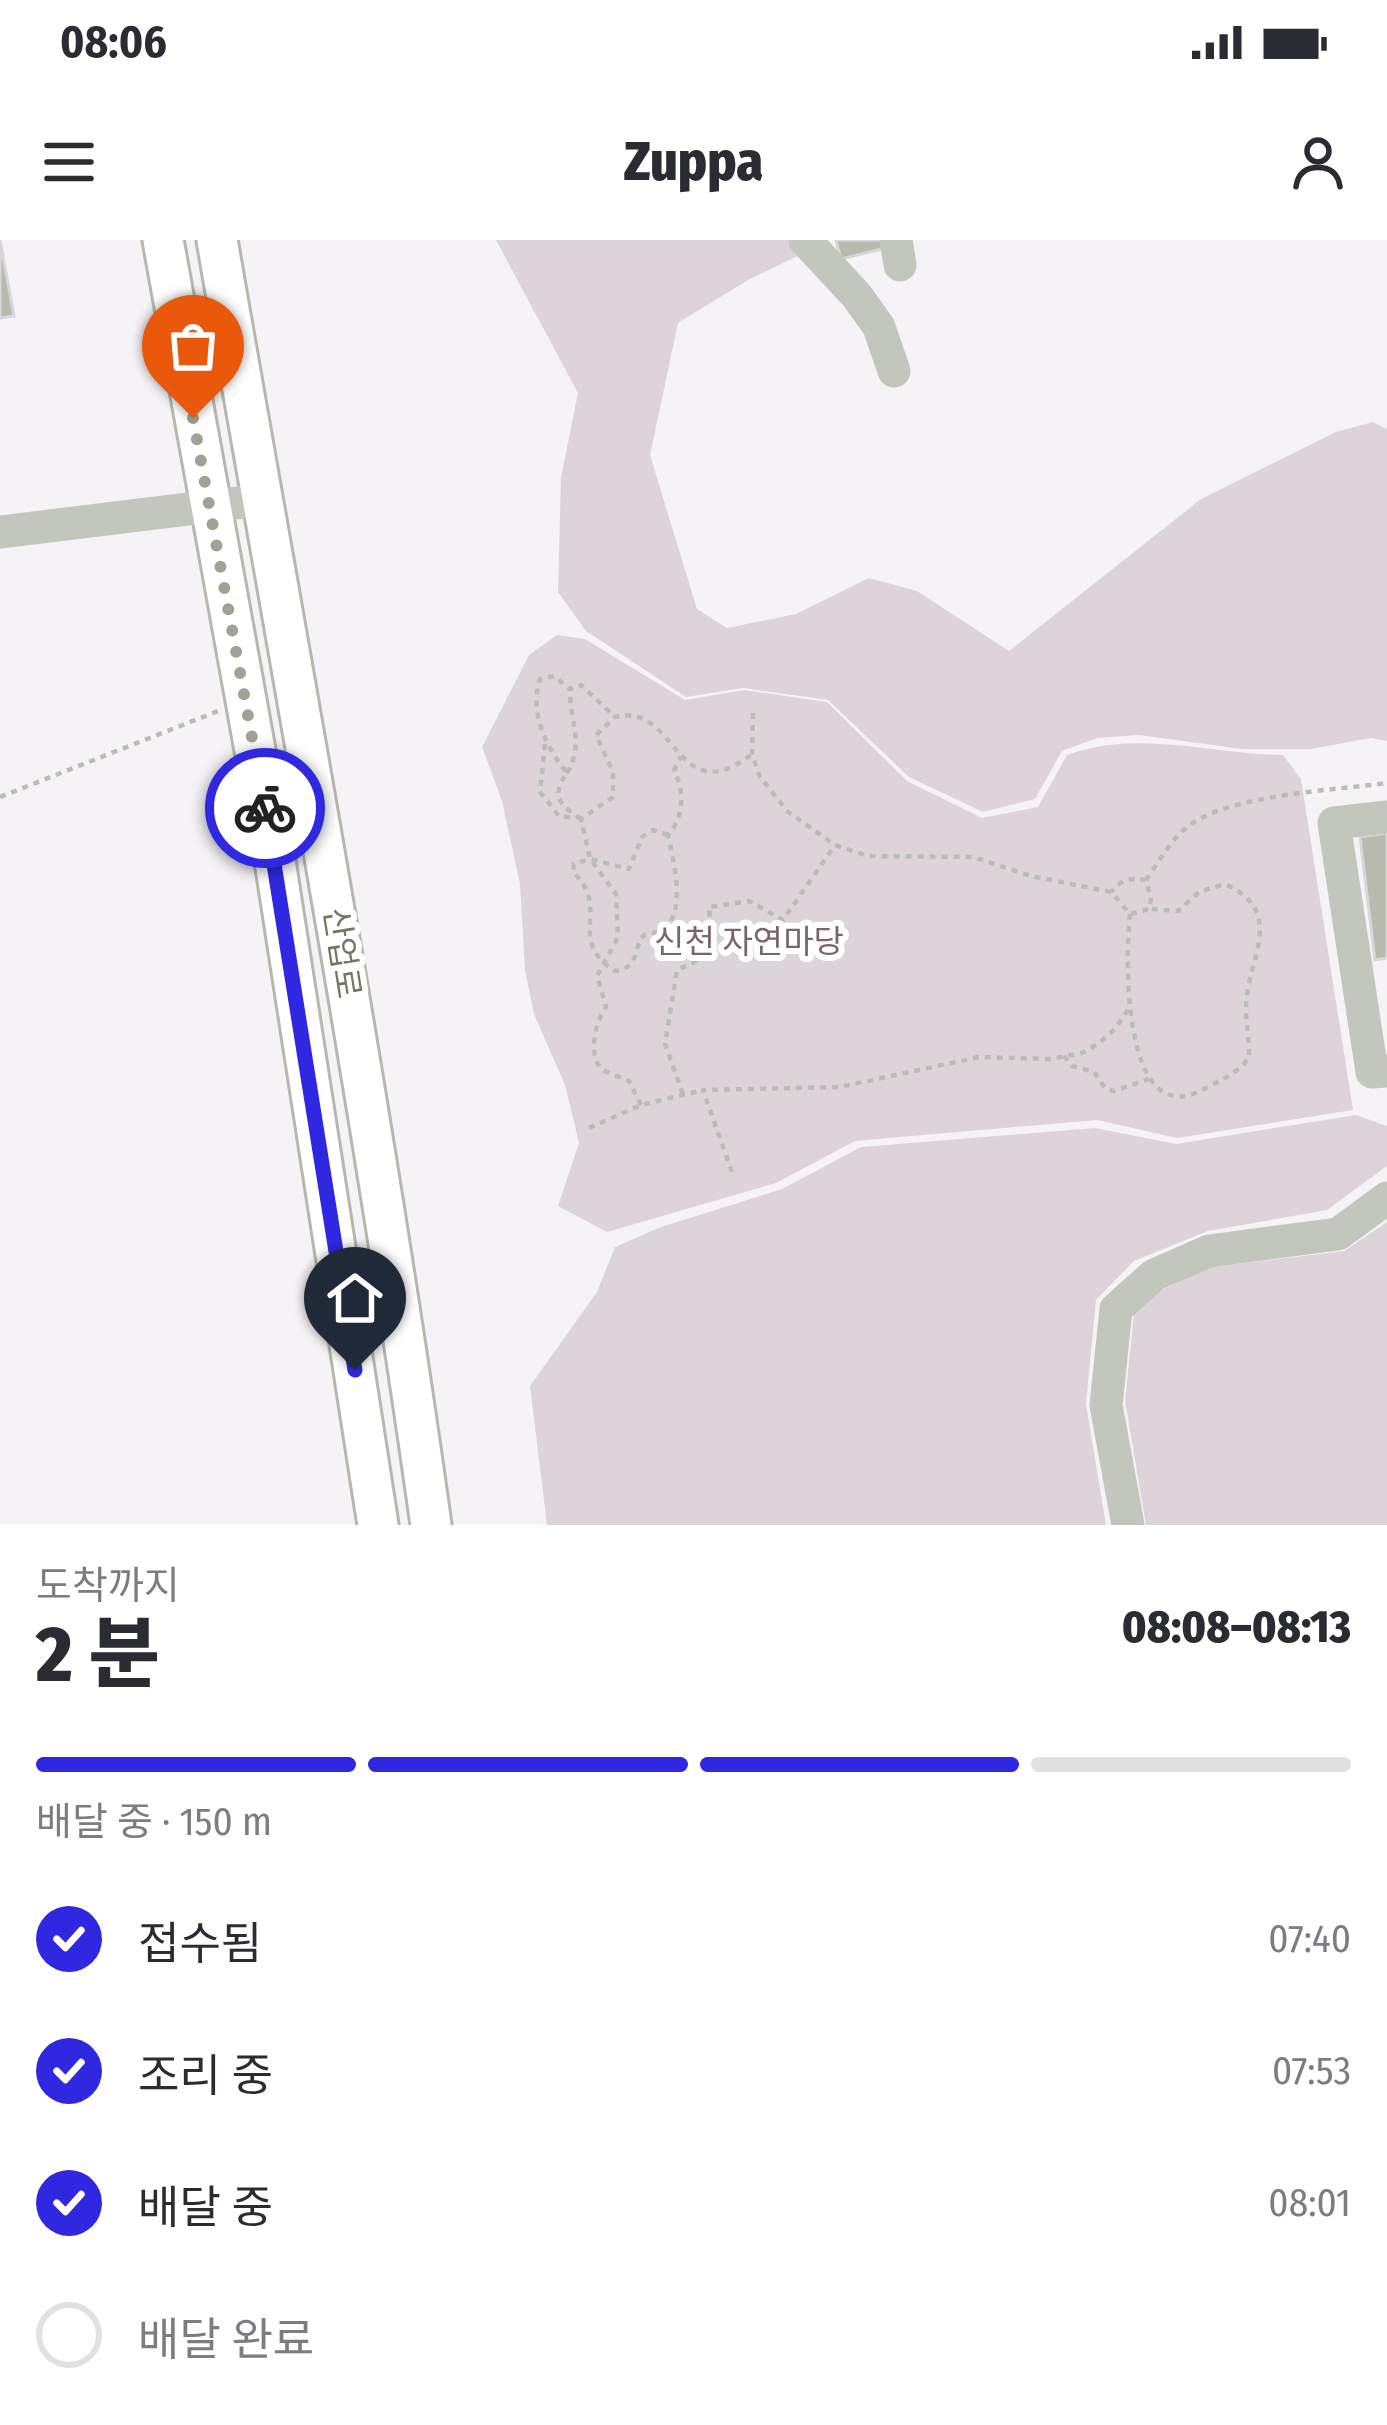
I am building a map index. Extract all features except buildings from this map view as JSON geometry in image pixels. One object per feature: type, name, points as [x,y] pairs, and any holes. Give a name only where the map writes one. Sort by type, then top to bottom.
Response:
[{"type":"main road","name":"산업로","points":[[163,240],[279,885],[378,1525]]},
{"type":"main road","name":"산업로","points":[[218,240],[403,1321],[431,1525]]},
{"type":"street","points":[[805,240],[857,296],[879,328],[894,371]]},
{"type":"street","points":[[0,532],[262,500]]},
{"type":"street","points":[[1387,817],[1334,823],[1372,1072],[1387,1071]]},
{"type":"street","points":[[1128,1525],[1106,1405],[1116,1309],[1154,1274],[1209,1251],[1338,1234],[1387,1198]]},
{"type":"path","points":[[567,773],[545,740],[537,709],[541,680],[554,676],[569,689],[578,736],[574,760],[567,773],[559,784],[557,797],[560,805],[581,819],[590,859],[616,894],[618,937],[598,976],[606,1007],[596,1030],[597,1064],[628,1081],[641,1105]]},
{"type":"path","points":[[569,689],[586,688],[615,717]]},
{"type":"path","points":[[0,797],[168,728],[245,704]]},
{"type":"path","points":[[753,713],[752,754],[760,777],[787,811],[836,845],[868,856],[973,857],[1031,876],[1111,892],[1130,914],[1125,958],[1129,1008],[1149,1079],[1172,1098],[1189,1097],[1239,1070],[1249,1058],[1246,1011],[1261,927],[1249,898],[1225,884],[1199,892],[1178,911],[1149,909],[1130,914]]},
{"type":"path","points":[[545,740],[540,792],[560,816],[581,819],[613,797],[613,772],[596,736],[615,717],[632,716],[646,723],[708,774],[734,768],[752,754]]},
{"type":"path","points":[[668,835],[677,826],[683,796],[674,772],[681,756]]},
{"type":"path","points":[[1111,892],[1120,882],[1146,880],[1184,829],[1208,813],[1259,801],[1387,784]]},
{"type":"path","points":[[653,830],[668,835],[676,885],[671,923],[664,930],[644,934],[636,961],[626,970],[615,971],[588,943],[592,905],[573,872],[574,863],[590,859],[628,869],[642,837],[653,830]]},
{"type":"path","points":[[683,1094],[664,1044],[677,970],[712,954],[709,907],[749,901],[783,920],[836,845]]},
{"type":"path","points":[[1146,880],[1149,909]]},
{"type":"path","points":[[589,1128],[641,1105],[725,1086],[840,1087],[980,1058],[1064,1056],[1098,1044],[1129,1008]]},
{"type":"path","points":[[1064,1056],[1072,1066],[1094,1072],[1105,1088],[1114,1091],[1149,1079]]},
{"type":"path","points":[[703,1090],[732,1172]]},
{"type":"green space","points":[[496,240],[791,240],[802,254],[678,323],[650,455],[697,609],[727,628],[796,614],[869,578],[917,591],[1009,651],[1201,499],[1336,432],[1373,422],[1387,429],[1387,741],[1371,738],[1311,749],[1242,749],[1139,735],[1097,738],[1062,751],[1035,799],[983,812],[909,777],[828,700],[743,688],[686,697],[586,631],[558,592],[561,478],[578,393]]},
{"type":"green space","name":"신천 자연마당","points":[[557,635],[585,639],[685,700],[744,690],[827,702],[907,781],[982,818],[1038,807],[1067,755],[1094,747],[1147,743],[1283,755],[1301,779],[1353,1110],[1177,1138],[1097,1120],[855,1141],[776,1183],[607,1232],[558,1206],[579,1143],[565,1085],[534,1014],[525,970],[520,884],[502,801],[482,747],[529,655]]},
{"type":"green space","points":[[1356,1115],[1387,1126],[1387,1166],[1327,1210],[1208,1231],[1134,1261],[1096,1300],[1086,1404],[1106,1525],[547,1525],[530,1386],[597,1292],[615,1247],[661,1227],[782,1189],[861,1147],[1095,1128],[1176,1144]]},
{"type":"green space","points":[[1387,1222],[1387,1525],[1146,1525],[1125,1401],[1134,1312],[1162,1290],[1211,1267],[1344,1251]]},
{"type":"way so far","points":[[193,418],[265,808]]},
{"type":"route","points":[[265,808],[355,1370]]}]
